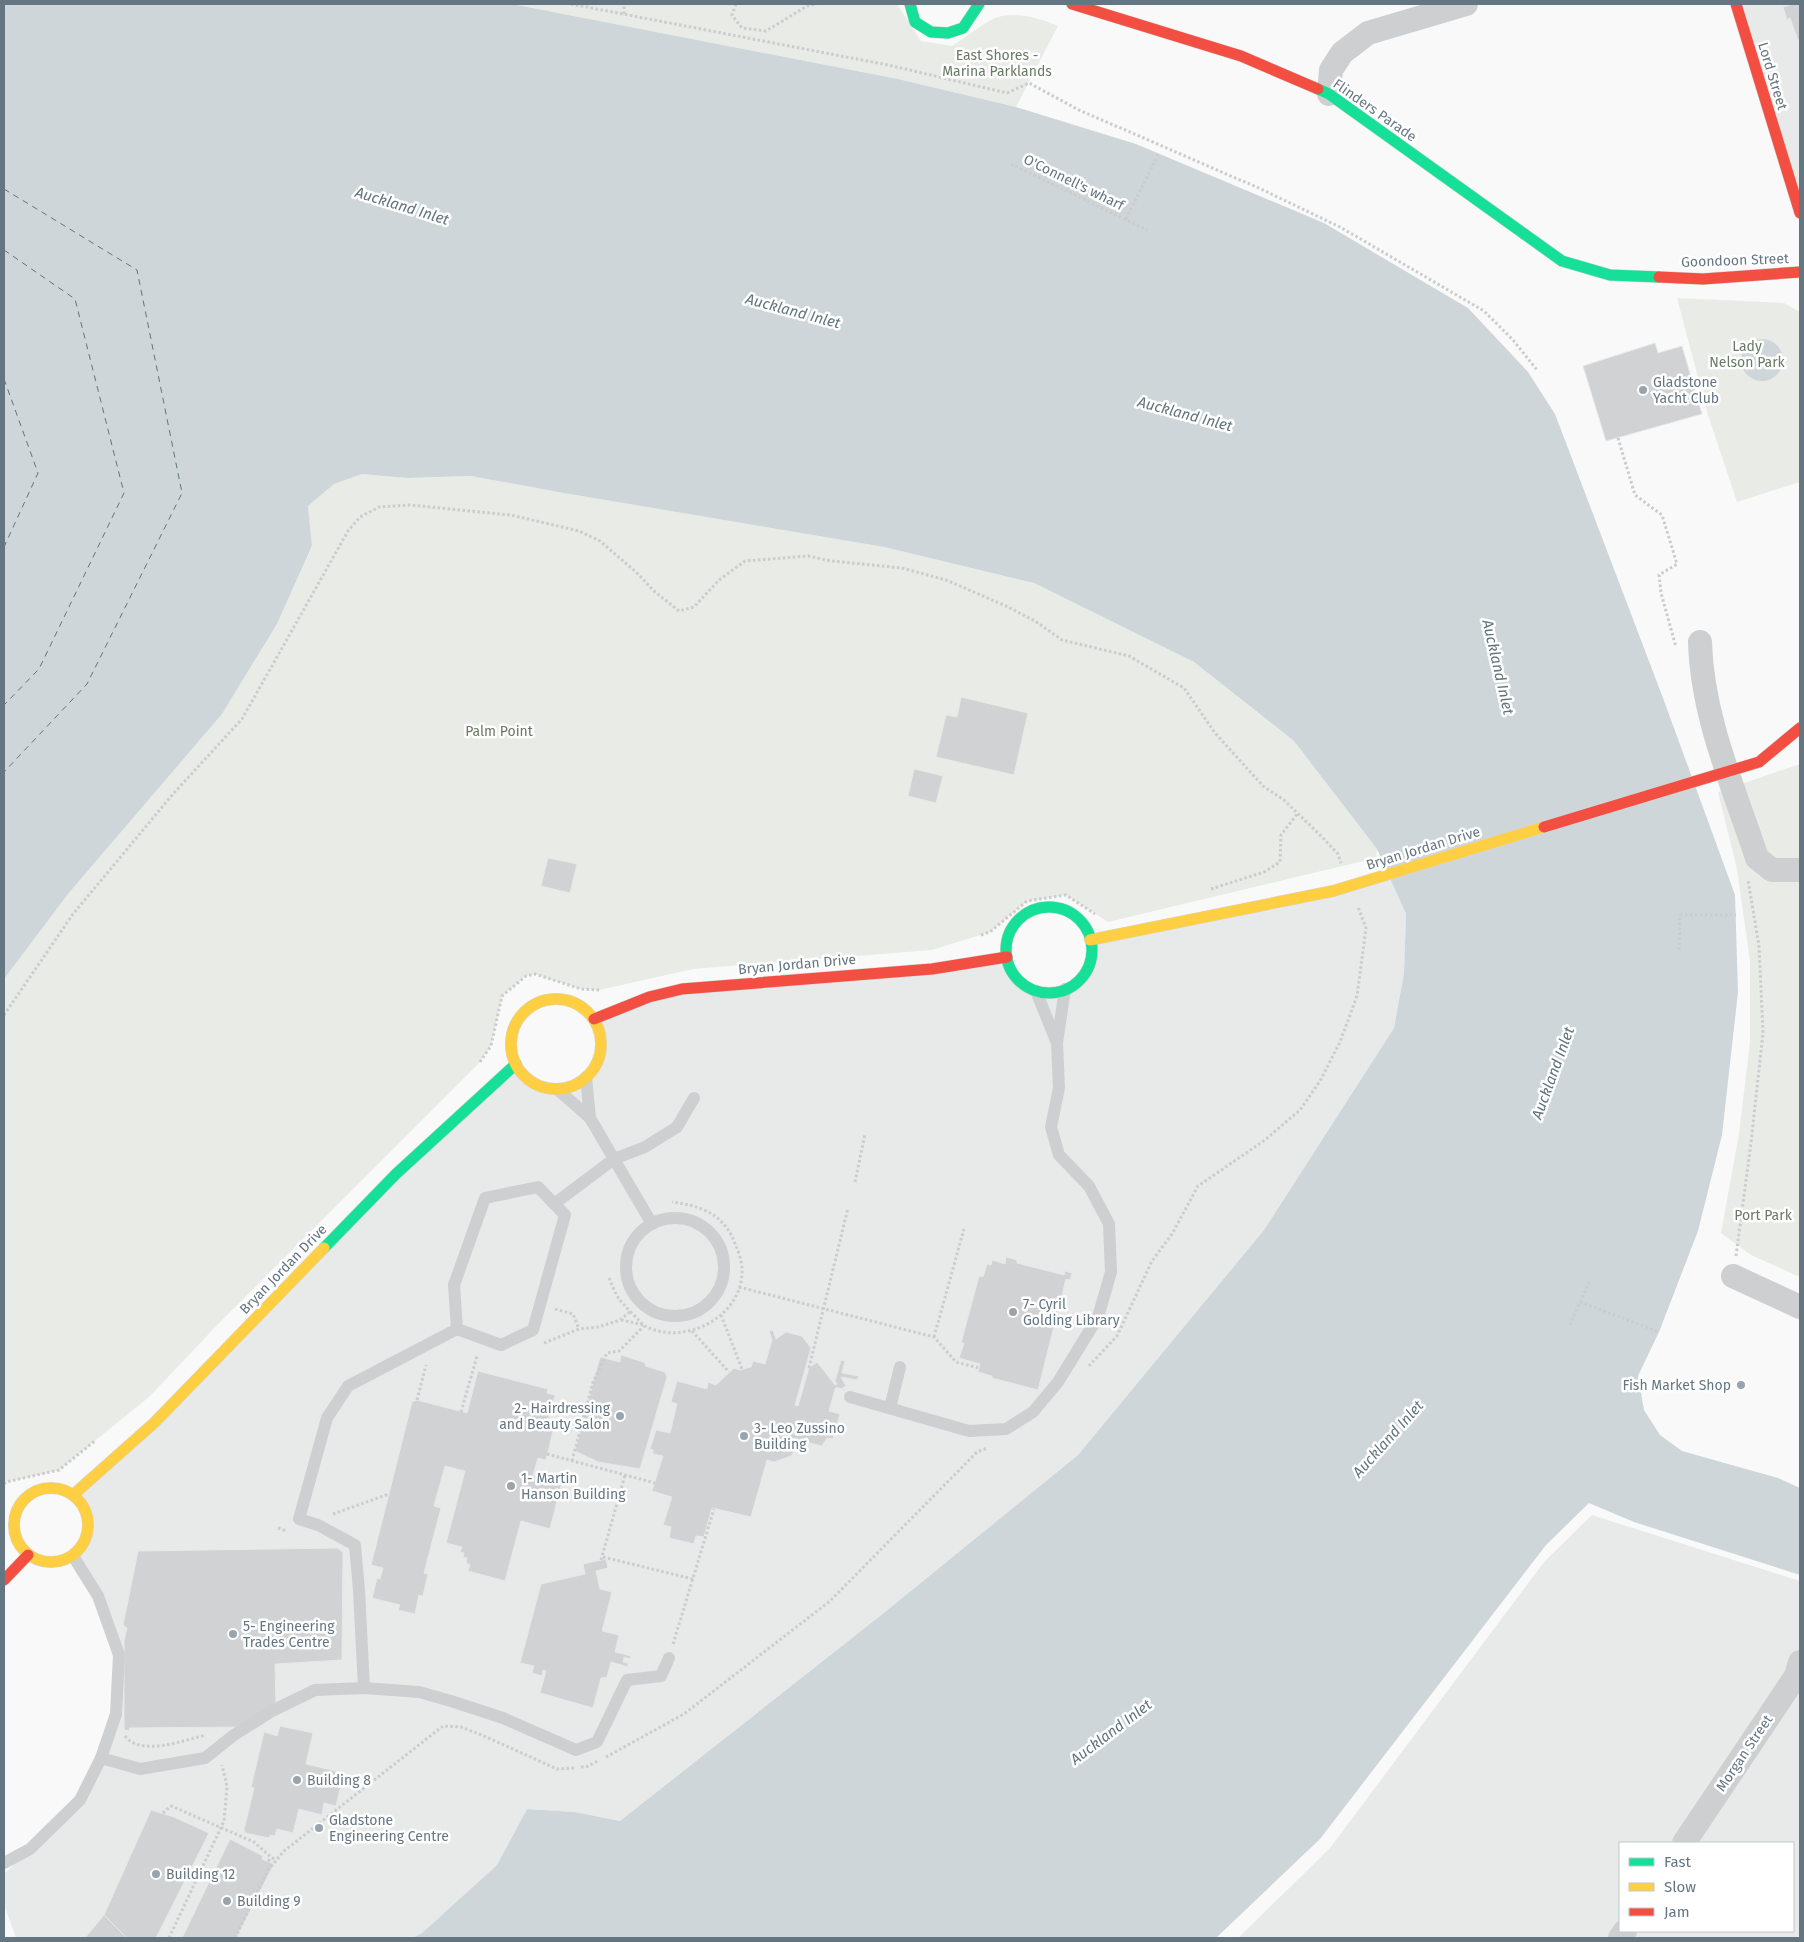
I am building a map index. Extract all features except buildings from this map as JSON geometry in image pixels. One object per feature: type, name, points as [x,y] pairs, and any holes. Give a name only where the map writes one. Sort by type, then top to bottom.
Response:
[{"type":"main road","points":[[910,4],[915,22],[931,32],[948,33],[963,28],[980,4]]},
{"type":"main road","name":"Flinders Parade","points":[[1072,4],[1241,56],[1329,94],[1562,261],[1610,275]]},
{"type":"main road","name":"Lord Street","points":[[1736,4],[1800,213]]},
{"type":"main road","name":"Goondoon Street","points":[[1610,275],[1703,279],[1800,272]]},
{"type":"main road","name":"Bryan Jordan Drive","points":[[1759,762],[1800,728]]},
{"type":"main road","name":"Bryan Jordan Drive","points":[[1090,940],[1333,891],[1759,762],[1800,740]]},
{"type":"main road","points":[[1048,907],[1062,909],[1075,916],[1085,926],[1090,940],[1091,955],[1087,970],[1078,981],[1065,989],[1051,993],[1036,991],[1022,983],[1012,972],[1006,957],[1006,942],[1011,929],[1020,917],[1033,910],[1048,907]]},
{"type":"main road","name":"Bryan Jordan Drive","points":[[594,1019],[648,997],[682,989],[932,968],[1006,957]]},
{"type":"main road","points":[[558,999],[572,1001],[584,1008],[594,1019],[600,1034],[601,1050],[596,1065],[586,1078],[573,1086],[556,1089],[540,1086],[526,1077],[516,1064],[512,1052],[515,1026],[530,1007],[543,1001],[558,999]]},
{"type":"main road","name":"Bryan Jordan Drive","points":[[73,1495],[154,1423],[396,1174],[516,1064]]},
{"type":"main road","points":[[50,1488],[62,1489],[73,1495],[83,1505],[88,1518],[88,1532],[83,1545],[73,1556],[63,1561],[50,1562],[28,1555],[20,1545],[15,1532],[15,1519],[19,1507],[32,1494],[50,1488]]},
{"type":"main road","points":[[4,1580],[28,1555]]},
{"type":"street","points":[[1329,94],[1331,70],[1342,53],[1368,33],[1466,4]]},
{"type":"street","points":[[1700,642],[1701,670],[1711,720],[1757,858],[1772,870],[1800,870]]},
{"type":"street","points":[[1733,1276],[1800,1306]]},
{"type":"street","name":"Morgan Street","points":[[1685,1842],[1796,1676],[1800,1662]]},
{"type":"lane","points":[[850,1397],[969,1431],[1006,1429],[1033,1412],[1058,1382],[1098,1317],[1111,1272],[1109,1224],[1089,1186],[1059,1155],[1051,1127],[1059,1088],[1057,1043],[1065,989]]},
{"type":"lane","points":[[1036,991],[1057,1043]]},
{"type":"lane","points":[[586,1078],[590,1118]]},
{"type":"lane","points":[[556,1089],[590,1118],[652,1224]]},
{"type":"lane","points":[[554,1204],[614,1159],[644,1147],[677,1127],[694,1098]]},
{"type":"lane","points":[[364,1688],[359,1590],[354,1545],[324,1528],[298,1519],[327,1418],[348,1386],[457,1329],[501,1345],[533,1330],[565,1215],[538,1186],[485,1198],[454,1285],[457,1329]]},
{"type":"lane","points":[[667,1219],[683,1219],[698,1223],[710,1233],[719,1245],[724,1260],[724,1276],[718,1291],[709,1303],[696,1312],[681,1316],[664,1316],[648,1309],[636,1298],[628,1282],[626,1266],[630,1249],[639,1234],[652,1224],[667,1219]]},
{"type":"lane","points":[[890,1408],[900,1367]]},
{"type":"lane","points":[[4,1863],[30,1849],[80,1800],[101,1758],[116,1714],[118,1656],[98,1596],[73,1556]]},
{"type":"lane","points":[[101,1758],[140,1769],[205,1758],[272,1711],[315,1690],[364,1688],[419,1692],[451,1700],[503,1718],[576,1750],[597,1742],[627,1680],[661,1676],[669,1658]]},
{"type":"path","points":[[571,4],[888,65],[1008,93],[1029,83],[1079,110],[1253,185],[1340,227],[1484,311],[1513,340],[1537,370]]},
{"type":"path","points":[[624,4],[624,14]]},
{"type":"path","points":[[736,4],[732,15],[742,28],[766,31],[807,6],[817,4]]},
{"type":"path","name":"O'Connell's wharf","points":[[1126,220],[1159,153]]},
{"type":"path","name":"O'Connell's wharf","points":[[1011,164],[1147,230]]},
{"type":"path","points":[[1618,438],[1635,495],[1662,515],[1677,564],[1659,575],[1661,593],[1679,655]]},
{"type":"path","points":[[4,1015],[73,914],[174,794],[242,719],[348,531],[360,517],[378,507],[410,504],[511,515],[579,531],[600,541],[637,573],[654,591],[679,611],[694,607],[719,580],[744,561],[808,556],[831,561],[902,568],[946,580],[1014,609],[1062,640],[1129,656],[1184,688],[1221,740],[1263,786],[1284,800],[1338,854],[1341,863]]},
{"type":"path","points":[[1209,890],[1264,872],[1280,862],[1281,835],[1298,813]]},
{"type":"path","points":[[1733,1276],[1752,1143],[1763,1033],[1759,946],[1746,872]]},
{"type":"path","points":[[974,937],[990,932],[1027,902],[1066,896],[1101,918]]},
{"type":"path","points":[[1084,1372],[1117,1336],[1152,1261],[1172,1234],[1198,1186],[1264,1140],[1300,1110],[1320,1081],[1340,1042],[1357,996],[1366,928],[1356,900]]},
{"type":"path","points":[[1679,950],[1680,915],[1736,915]]},
{"type":"path","points":[[479,1063],[491,1046],[502,996],[526,976],[535,974],[581,989],[599,990],[609,988]]},
{"type":"path","points":[[855,1182],[865,1134]]},
{"type":"path","points":[[620,1320],[672,1333],[692,1331],[708,1325],[720,1315],[730,1305],[739,1287],[742,1269],[731,1233],[719,1219],[703,1209],[672,1202]]},
{"type":"path","points":[[809,1368],[848,1208]]},
{"type":"path","points":[[934,1337],[964,1229]]},
{"type":"path","points":[[609,1278],[619,1300],[644,1326]]},
{"type":"path","points":[[1570,1325],[1590,1280]]},
{"type":"path","points":[[739,1287],[934,1337],[956,1362],[978,1368]]},
{"type":"path","points":[[1580,1302],[1659,1332]]},
{"type":"path","points":[[554,1308],[574,1314],[579,1329]]},
{"type":"path","points":[[720,1315],[742,1369]]},
{"type":"path","points":[[572,1460],[593,1382],[607,1353],[619,1351],[644,1326]]},
{"type":"path","points":[[692,1331],[730,1372]]},
{"type":"path","points":[[462,1412],[477,1356]]},
{"type":"path","points":[[4,1484],[59,1470],[96,1439]]},
{"type":"path","points":[[235,1938],[268,1870],[277,1859],[314,1827],[443,1726],[460,1727],[468,1730],[556,1769],[586,1767],[636,1742],[684,1714],[830,1601],[977,1452],[995,1444]]},
{"type":"path","points":[[547,1454],[655,1482]]},
{"type":"path","points":[[625,1475],[602,1558],[694,1579]]},
{"type":"path","points":[[324,1528],[329,1515],[389,1494]]},
{"type":"path","points":[[669,1658],[714,1509]]},
{"type":"path","points":[[278,1528],[294,1533]]},
{"type":"path","points":[[124,1730],[124,1734],[130,1742],[150,1747],[220,1732],[227,1728],[227,1741],[221,1763],[227,1786],[224,1821],[168,1938]]},
{"type":"path","points":[[163,1813],[172,1806],[254,1842],[272,1858],[277,1859]]},
{"type":"path","points":[[268,1861],[272,1858]]},
{"type":"shaded area","points":[[1736,4],[1800,4],[1800,213]]},
{"type":"shaded area","points":[[1389,875],[1406,914],[1404,973],[1394,1028],[1264,1230],[1078,1455],[885,1612],[620,1821],[575,1812],[527,1809],[497,1865],[422,1933],[412,1938],[16,1938],[4,1904],[4,1874],[80,1800],[116,1714],[118,1655],[73,1556],[83,1545],[88,1532],[88,1518],[83,1505],[73,1495],[516,1064],[526,1077],[540,1086],[557,1089],[573,1086],[587,1077],[596,1065],[601,1050],[600,1034],[594,1019],[649,997],[1007,957],[1012,972],[1022,983],[1036,991],[1051,993],[1065,989],[1078,981],[1087,969],[1091,955],[1090,940]]},
{"type":"shaded area","points":[[1592,1515],[1800,1581],[1800,1938],[1238,1938],[1330,1848],[1544,1562]]},
{"type":"green space","name":"East Shores - Marina Parklands","points":[[512,4],[897,4],[921,41],[952,46],[991,20],[1007,15],[1025,16],[1058,26],[1016,107],[898,79]]},
{"type":"green space","name":"Lady Nelson Park","points":[[1677,298],[1784,303],[1800,312],[1800,482],[1737,502],[1708,415]]},
{"type":"green space","name":"Palm Point","points":[[362,474],[407,478],[471,476],[884,547],[1034,583],[1194,662],[1294,741],[1377,849],[1376,858],[1108,922],[1066,895],[1027,901],[990,932],[932,950],[693,969],[599,990],[581,989],[535,974],[526,976],[502,996],[491,1046],[479,1063],[222,1320],[149,1397],[59,1470],[4,1484],[4,979],[68,894],[222,714],[277,624],[312,547],[308,506],[334,484]]},
{"type":"green space","name":"Port Park","points":[[1800,764],[1800,1277],[1751,1255],[1721,1233],[1739,1134],[1750,1042],[1750,961],[1737,869],[1718,792]]},
{"type":"water","name":"Auckland Inlet","points":[[4,4],[512,4],[898,79],[1016,107],[1136,144],[1324,223],[1468,308],[1528,372],[1555,414],[1663,698],[1735,895],[1738,992],[1722,1135],[1698,1231],[1659,1332],[1638,1376],[1644,1410],[1660,1435],[1682,1451],[1778,1478],[1800,1488],[1800,1575],[1634,1522],[1589,1503],[1546,1545],[1320,1839],[1216,1938],[412,1938],[422,1933],[497,1865],[527,1809],[575,1812],[620,1821],[885,1612],[1078,1455],[1264,1230],[1394,1028],[1404,973],[1406,914],[1377,849],[1294,741],[1194,662],[1034,583],[884,547],[471,476],[407,478],[362,474],[334,484],[308,506],[312,546],[277,624],[222,714],[68,894],[4,979]]},
{"type":"water","points":[[1766,339],[1774,342],[1780,348],[1783,360],[1780,372],[1774,378],[1758,381],[1750,378],[1744,372],[1741,356],[1744,348],[1750,342]]},
{"type":"ferry route","points":[[4,189],[137,270],[182,493],[87,684],[4,772]]},
{"type":"ferry route","points":[[4,250],[75,299],[124,493],[39,669],[4,705]]},
{"type":"ferry route","points":[[4,379],[38,473],[4,547]]},
{"type":"traffic: fast","points":[[910,4],[915,22],[931,32],[948,33],[963,28],[979,4]]},
{"type":"traffic: fast","points":[[1318,89],[1329,94],[1562,261],[1610,275],[1659,277]]},
{"type":"traffic: fast","points":[[1049,907],[1065,911],[1079,920],[1088,934],[1092,950],[1088,966],[1079,980],[1065,989],[1049,993],[1033,989],[1019,980],[1010,966],[1006,950],[1010,934],[1019,920],[1033,911],[1049,907]]},
{"type":"traffic: fast","points":[[324,1248],[396,1174],[516,1064]]},
{"type":"traffic: slow","points":[[1333,891],[1544,827]]},
{"type":"traffic: slow","points":[[1090,940],[1333,891]]},
{"type":"traffic: slow","points":[[556,999],[573,1003],[588,1012],[597,1027],[601,1044],[597,1061],[588,1076],[573,1085],[556,1089],[539,1085],[524,1076],[515,1061],[511,1044],[515,1027],[524,1012],[539,1003],[556,999]]},
{"type":"traffic: slow","points":[[73,1495],[154,1423],[324,1248]]},
{"type":"traffic: slow","points":[[51,1488],[65,1491],[77,1499],[85,1511],[88,1525],[85,1539],[77,1551],[65,1559],[51,1562],[37,1559],[25,1551],[17,1539],[14,1525],[17,1511],[25,1499],[37,1491],[51,1488]]},
{"type":"traffic: jam","points":[[1072,4],[1241,56],[1318,89]]},
{"type":"traffic: jam","points":[[1736,4],[1800,213]]},
{"type":"traffic: jam","points":[[1659,277],[1703,279],[1800,272]]},
{"type":"traffic: jam","points":[[1759,762],[1800,728]]},
{"type":"traffic: jam","points":[[1544,827],[1759,762]]},
{"type":"traffic: jam","points":[[594,1019],[649,997],[682,989],[932,969],[1007,957]]},
{"type":"traffic: jam","points":[[4,1580],[28,1555]]},
{"type":"place","name":"Gladstone Yacht Club","points":[[1643,390]]},
{"type":"place","name":"7- Cyril Golding Library","points":[[1013,1312]]},
{"type":"place","name":"Fish Market Shop","points":[[1741,1385]]},
{"type":"place","name":"2- Hairdressing and Beauty Salon","points":[[620,1416]]},
{"type":"place","name":"3- Leo Zussino Building","points":[[744,1436]]},
{"type":"place","name":"1- Martin Hanson Building","points":[[511,1486]]},
{"type":"place","name":"5- Engineering Trades Centre","points":[[233,1634]]},
{"type":"place","name":"Building 8","points":[[297,1780]]},
{"type":"place","name":"Gladstone Engineering Centre","points":[[319,1828]]},
{"type":"place","name":"Building 12","points":[[156,1874]]},
{"type":"place","name":"Building 9","points":[[227,1901]]}]
